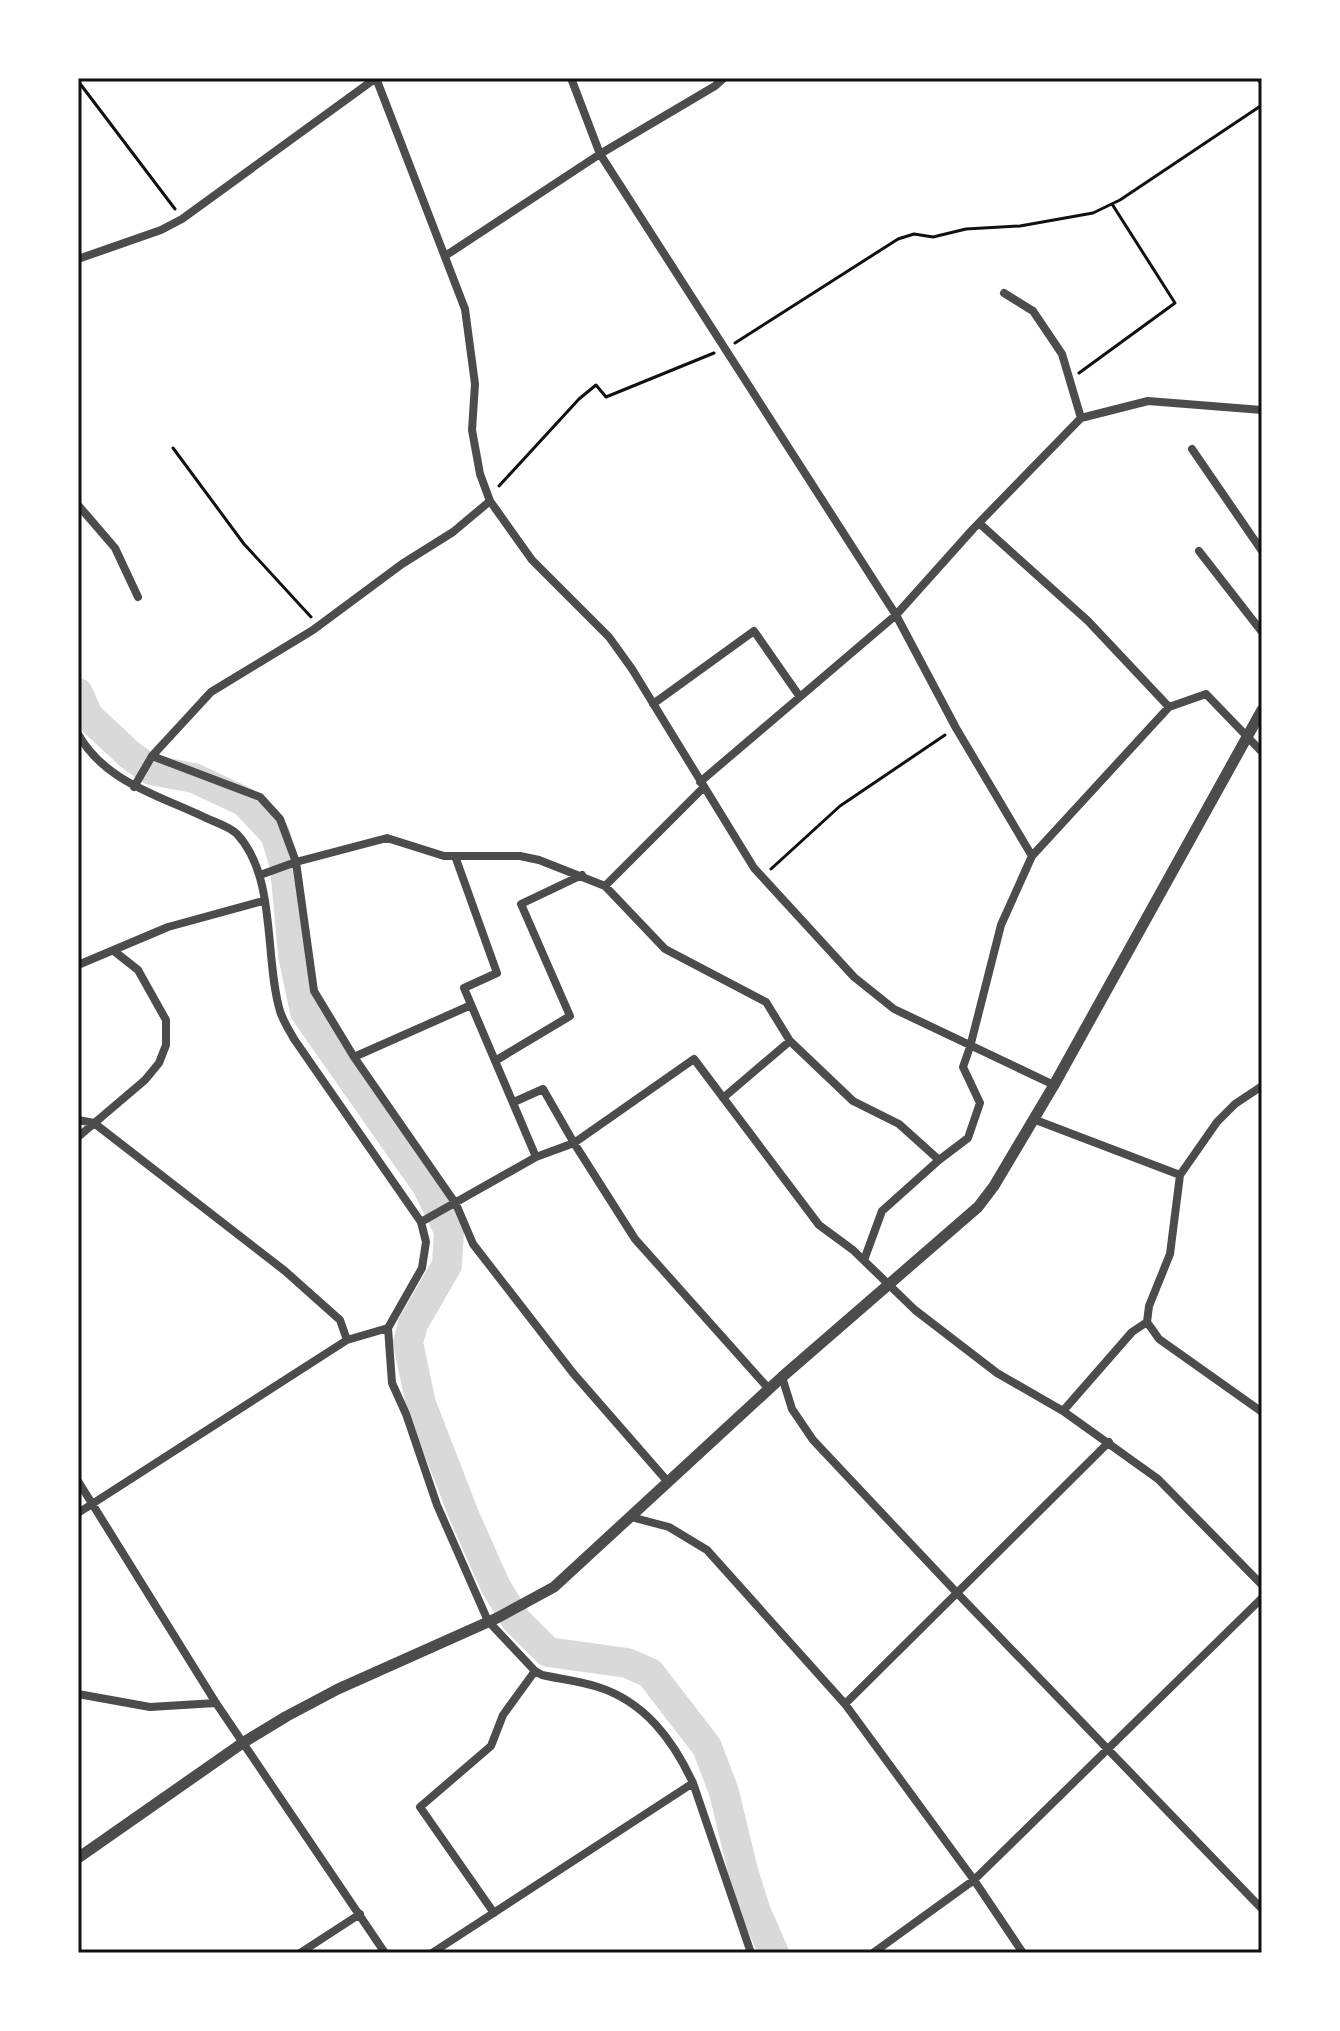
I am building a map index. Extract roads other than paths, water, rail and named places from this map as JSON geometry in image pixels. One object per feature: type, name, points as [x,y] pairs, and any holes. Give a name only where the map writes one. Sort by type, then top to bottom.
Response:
[{"type":"street","points":[[78,259],[161,230],[182,219],[376,78],[465,309],[473,349],[475,384],[472,430],[480,474],[489,499],[532,560],[609,637],[763,877],[854,977],[894,1009],[1054,1085]]},
{"type":"street","points":[[571,78],[600,154],[896,615],[956,728],[1032,856]]},
{"type":"street","points":[[445,256],[600,154],[724,78]]},
{"type":"street","points":[[1004,293],[1033,311],[1044,324],[1062,354],[1081,418]]},
{"type":"street","points":[[605,886],[702,785],[896,615],[979,523],[1081,418],[1148,401],[1262,410]]},
{"type":"street","points":[[1192,449],[1262,551]]},
{"type":"street","points":[[134,784],[152,756],[211,692],[319,626],[402,564],[453,532],[489,499]]},
{"type":"street","points":[[78,505],[115,548],[138,597]]},
{"type":"street","points":[[979,523],[1088,621],[1169,707]]},
{"type":"street","points":[[1199,551],[1262,632]]},
{"type":"street","points":[[653,704],[754,631],[800,697]]},
{"type":"street","points":[[864,1260],[882,1211],[968,1138],[980,1103],[963,1067],[1001,925],[1032,856],[1169,707],[1206,694],[1262,752]]},
{"type":"street","points":[[78,1858],[244,1742],[338,1689],[493,1620],[554,1587],[782,1377],[978,1207],[994,1186],[1054,1085],[1262,710]]},
{"type":"street","points":[[78,734],[98,763],[134,784],[235,832],[264,874],[263,901],[280,1014],[294,1039],[424,1221],[426,1242],[422,1268],[388,1328],[392,1383],[406,1414],[437,1505],[493,1620],[535,1671],[598,1686],[622,1697],[648,1715],[682,1758],[751,1953]]},
{"type":"street","points":[[152,756],[260,797],[280,819],[296,862],[314,991],[354,1057],[456,1204],[473,1244],[573,1373],[668,1482]]},
{"type":"street","points":[[264,874],[296,862],[387,838],[444,856],[520,856],[582,875],[605,886],[665,949],[766,1002],[790,1041],[853,1101],[899,1124],[939,1160]]},
{"type":"street","points":[[455,856],[497,973],[464,988],[469,1006],[536,1157]]},
{"type":"street","points":[[495,1061],[570,1016],[521,904],[582,875]]},
{"type":"street","points":[[78,965],[168,927],[263,901]]},
{"type":"street","points":[[78,1137],[145,1080],[159,1063],[166,1045],[166,1020],[138,970],[114,951]]},
{"type":"street","points":[[354,1057],[469,1006]]},
{"type":"street","points":[[723,1098],[790,1041]]},
{"type":"street","points":[[424,1221],[536,1157],[574,1143],[694,1059],[819,1225],[864,1260],[915,1310],[997,1373],[1063,1411],[1158,1479],[1262,1585]]},
{"type":"street","points":[[1262,1086],[1235,1104],[1217,1122],[1180,1175],[1170,1254],[1149,1306],[1147,1322],[1159,1339],[1262,1412]]},
{"type":"street","points":[[514,1102],[543,1089],[635,1239],[769,1389]]},
{"type":"street","points":[[1033,1119],[1180,1175]]},
{"type":"street","points":[[78,1120],[94,1123],[285,1271],[340,1320],[347,1340]]},
{"type":"street","points":[[1063,1411],[1132,1332],[1147,1322]]},
{"type":"street","points":[[78,1513],[347,1340],[388,1328]]},
{"type":"street","points":[[782,1377],[792,1409],[813,1440],[1262,1909]]},
{"type":"street","points":[[845,1704],[1109,1442]]},
{"type":"street","points":[[78,1481],[216,1703],[385,1953]]},
{"type":"street","points":[[631,1517],[669,1527],[707,1550],[845,1704],[974,1880],[1023,1953]]},
{"type":"street","points":[[873,1953],[974,1880],[1262,1598]]},
{"type":"street","points":[[494,1913],[420,1807],[491,1746],[503,1715],[535,1671]]},
{"type":"street","points":[[78,1694],[150,1707],[216,1703]]},
{"type":"street","points":[[432,1953],[693,1783]]},
{"type":"street","points":[[300,1953],[360,1914]]},
{"type":"waterway","points":[[78,693],[88,716],[130,755],[151,770],[194,778],[245,802],[275,834],[285,866],[293,955],[305,1012],[427,1186],[449,1231],[447,1265],[413,1324],[408,1343],[421,1404],[495,1585],[516,1620],[548,1652],[627,1663],[650,1673],[707,1747],[724,1792],[756,1912],[774,1953]]}]
